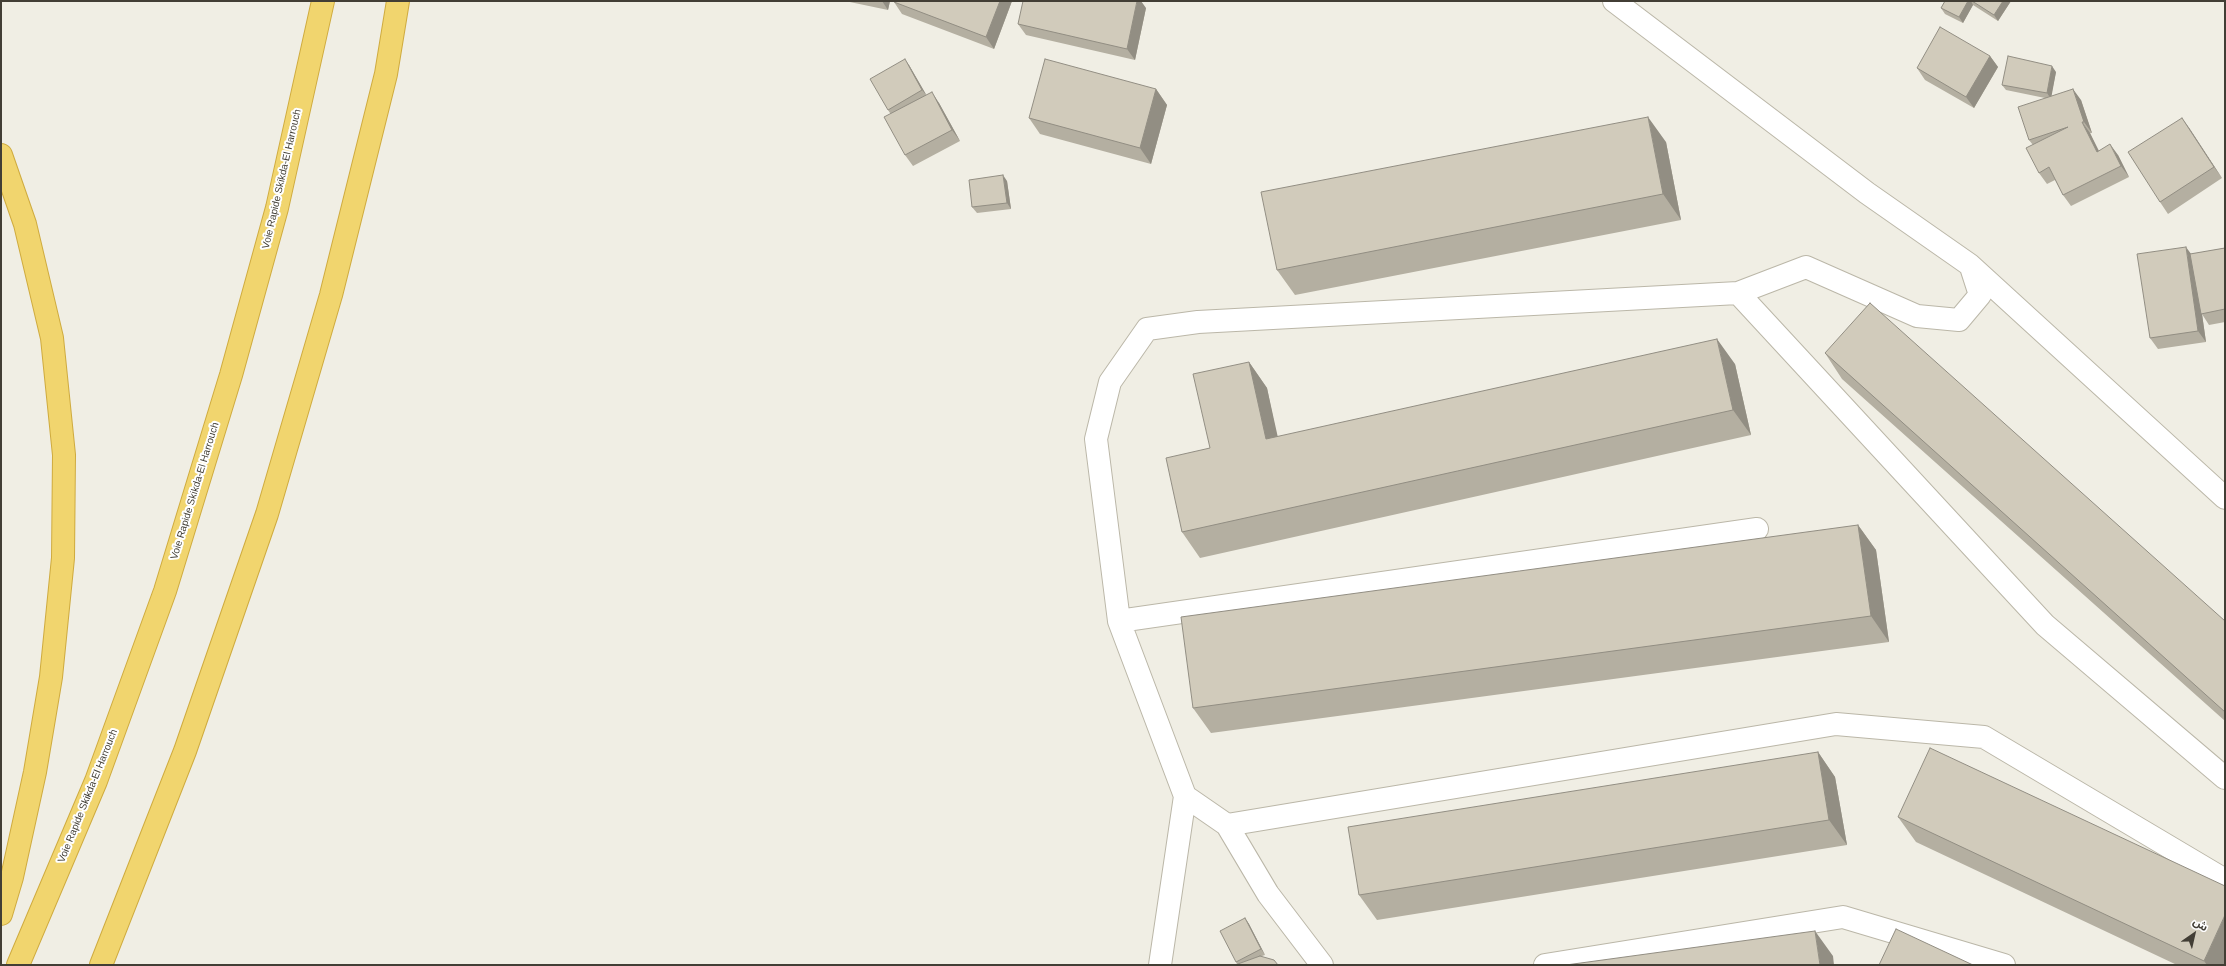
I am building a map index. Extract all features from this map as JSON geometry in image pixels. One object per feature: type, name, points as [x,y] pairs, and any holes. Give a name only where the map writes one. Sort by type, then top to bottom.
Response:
[{"type":"highway","name":"Voie Rapide Skikda-El Harrouch","points":[[18,965],[96,781],[165,591],[231,375],[277,208],[323,1]]},
{"type":"highway","points":[[101,965],[185,751],[267,514],[331,295],[386,74],[398,1]]},
{"type":"highway","points":[[1,155],[25,224],[52,338],[64,455],[63,558],[51,677],[35,772],[12,877],[1,914]]},
{"type":"street","points":[[1614,1],[1867,193],[1970,265],[2225,498]]},
{"type":"street","points":[[1160,965],[1185,796],[1119,621],[1096,440],[1110,382],[1147,329],[1198,322],[1738,293],[1806,267],[1917,316],[1959,320],[1980,295],[1970,265]]},
{"type":"street","points":[[1738,293],[2045,625],[2225,778]]},
{"type":"street","points":[[1119,621],[1757,529]]},
{"type":"street","points":[[1227,825],[1836,724],[1984,737],[2225,880]]},
{"type":"street","points":[[1185,796],[1227,825],[1268,894],[1322,965]]},
{"type":"street","points":[[1545,965],[1843,918],[2004,965]]},
{"type":"building","points":[[1000,1],[986,37],[894,2]]},
{"type":"building","points":[[1023,1],[1137,1],[1127,49],[1018,24]]},
{"type":"building","points":[[1945,1],[1968,1],[1959,17],[1941,8]]},
{"type":"building","points":[[1972,1],[2003,1],[1994,15]]},
{"type":"building","points":[[1940,27],[1990,56],[1966,97],[1917,68]]},
{"type":"building","points":[[2008,56],[2052,66],[2047,93],[2002,85]]},
{"type":"building","points":[[905,59],[922,90],[888,110],[870,79]]},
{"type":"building","points":[[1045,59],[1156,89],[1140,148],[1029,118]]},
{"type":"building","points":[[2073,89],[2084,122],[2082,122],[2097,152],[2110,144],[2121,166],[2063,195],[2049,167],[2039,173],[2026,148],[2068,127],[2029,140],[2018,107]]},
{"type":"building","points":[[932,92],[952,130],[905,155],[884,117]]},
{"type":"building","points":[[1648,117],[1663,194],[1277,270],[1261,192]]},
{"type":"building","points":[[2182,118],[2214,167],[2160,202],[2128,152]]},
{"type":"building","points":[[1003,175],[1007,203],[972,207],[969,180]]},
{"type":"building","points":[[2186,247],[2198,331],[2150,338],[2137,254]]},
{"type":"building","points":[[2225,248],[2225,309],[2201,314],[2190,254]]},
{"type":"building","points":[[1870,303],[2225,621],[2225,712],[1825,353]]},
{"type":"building","points":[[1717,339],[1733,410],[1182,532],[1166,458],[1210,448],[1193,374],[1249,362],[1266,439]]},
{"type":"building","points":[[1858,525],[1871,616],[1193,708],[1181,617]]},
{"type":"building","points":[[1930,748],[2225,886],[2225,915],[2204,961],[1898,817]]},
{"type":"building","points":[[1818,752],[1829,820],[1359,895],[1348,827]]},
{"type":"building","points":[[1245,918],[1261,949],[1236,962],[1220,931]]},
{"type":"building","points":[[1896,929],[1973,965],[1879,965]]},
{"type":"building","points":[[1815,931],[1820,965],[1566,965]]},
{"type":"building","points":[[1260,956],[1274,960],[1278,965],[1235,965]]}]
